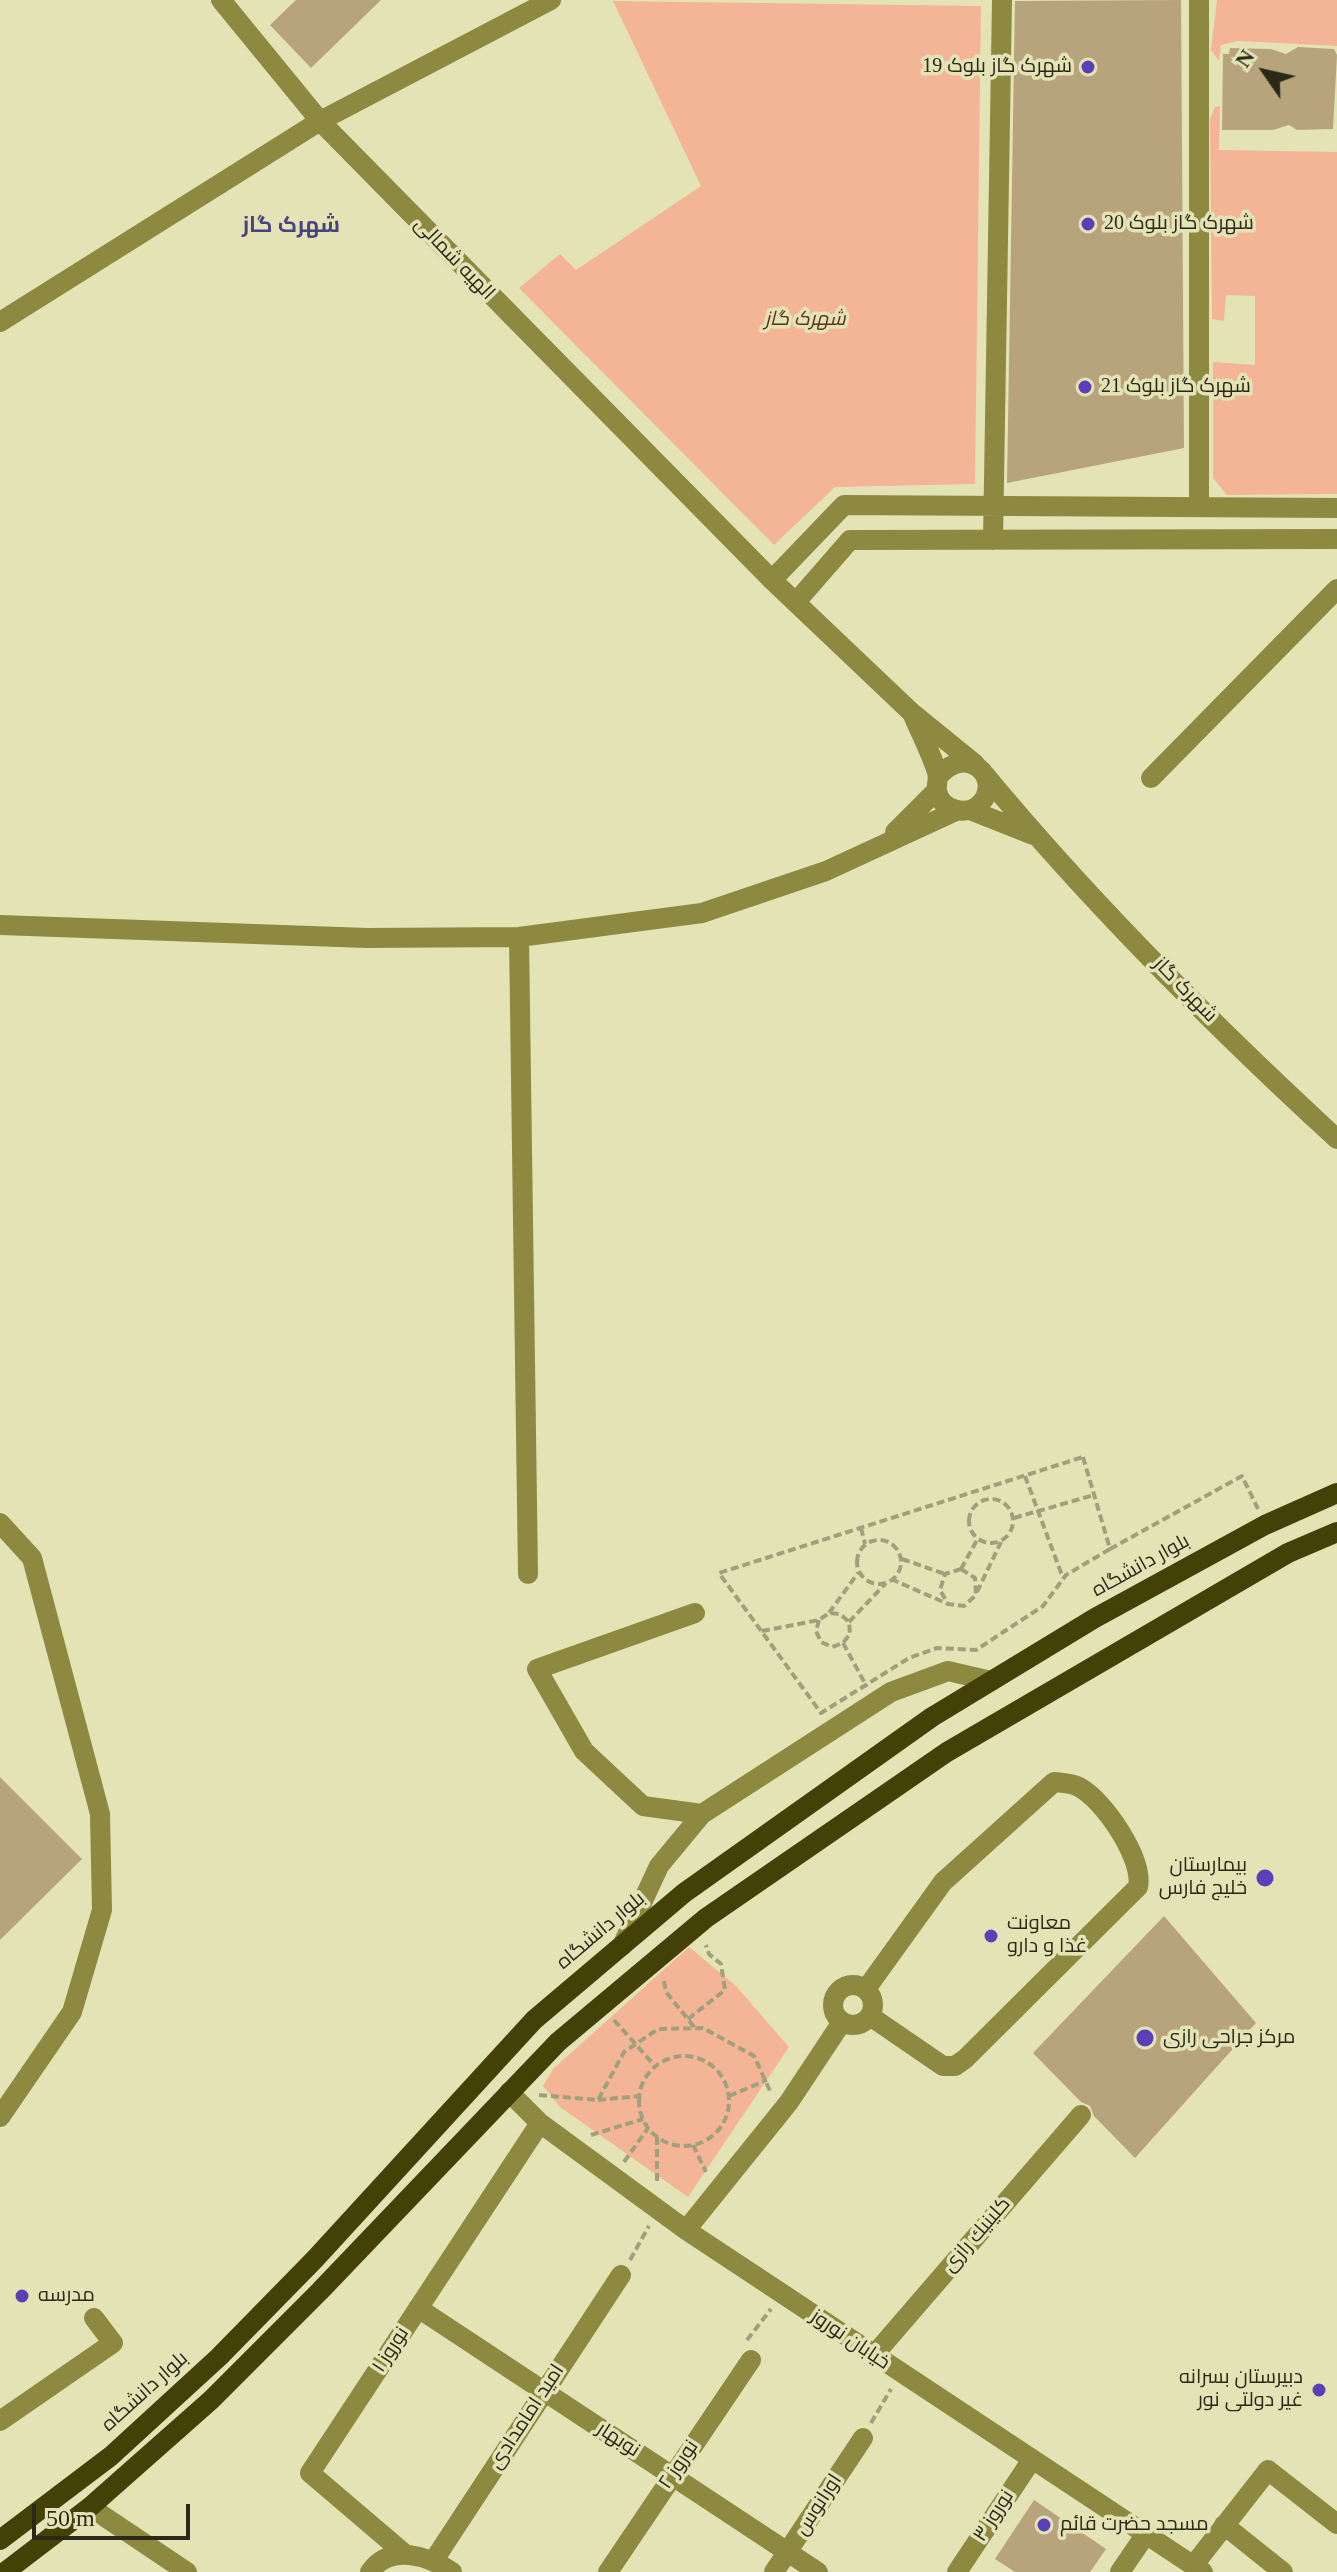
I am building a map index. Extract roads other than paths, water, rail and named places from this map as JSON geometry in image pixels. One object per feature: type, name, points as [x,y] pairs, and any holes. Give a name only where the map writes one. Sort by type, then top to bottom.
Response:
[{"type":"main road","name":"بلوار دانشگاه","points":[[0,2540],[111,2456],[219,2357],[315,2259],[523,2030],[684,1893],[932,1717],[1095,1618],[1265,1525],[1337,1493]]},
{"type":"main road","points":[[5,2572],[90,2507],[222,2389],[558,2042],[699,1924],[947,1752],[1274,1561],[1337,1532]]},
{"type":"street","name":"الهیه شمالی","points":[[221,0],[320,121],[772,580],[911,712]]},
{"type":"street","points":[[0,322],[320,121],[551,0]]},
{"type":"street","points":[[993,540],[1002,0]]},
{"type":"street","points":[[1199,0],[1199,507]]},
{"type":"street","points":[[772,580],[844,505],[1337,508]]},
{"type":"street","points":[[796,602],[850,540],[1337,539]]},
{"type":"street","points":[[1151,778],[1337,589]]},
{"type":"street","points":[[911,712],[943,803],[1037,837]]},
{"type":"street","name":"شهرک گاز","points":[[911,712],[980,769],[1037,837],[1269,1077],[1337,1139]]},
{"type":"street","points":[[0,925],[367,938],[519,937],[702,913],[826,871],[887,841],[982,802],[987,789],[980,769],[961,761],[948,765],[938,783],[887,841]]},
{"type":"street","points":[[519,937],[528,1574]]},
{"type":"street","points":[[0,1523],[32,1558],[100,1814],[102,1910],[72,2012],[0,2117]]},
{"type":"street","points":[[695,1613],[537,1669],[584,1751],[643,1806],[702,1814]]},
{"type":"street","points":[[622,1946],[659,1866],[702,1814],[871,1694],[891,1692],[948,1671],[991,1681]]},
{"type":"street","points":[[866,1989],[943,1882],[1054,1782],[1077,1786],[1096,1799],[1109,1815],[1135,1861],[1140,1879],[1138,1887],[973,2052],[955,2066],[943,2066],[870,2016]]},
{"type":"street","points":[[853,1985],[866,1989],[873,2000],[870,2016],[858,2025],[842,2022],[833,2009],[840,1990],[853,1985]]},
{"type":"street","points":[[686,2230],[779,2114],[842,2022]]},
{"type":"street","name":"خیابان نوروز","points":[[509,2092],[565,2143],[686,2230],[1198,2569]]},
{"type":"street","name":"كلينيك رازی","points":[[874,2355],[1081,2115]]},
{"type":"street","name":"نوروز ۱","points":[[405,2554],[310,2473],[540,2123]]},
{"type":"street","name":"امید امامدادی","points":[[434,2560],[621,2275]]},
{"type":"street","name":"نوبهار","points":[[418,2308],[818,2572]]},
{"type":"street","points":[[0,2421],[113,2343],[94,2318]]},
{"type":"street","name":"نوروز ۲","points":[[608,2572],[751,2360]]},
{"type":"street","name":"اورانوس","points":[[774,2572],[863,2438]]},
{"type":"street","name":"نوروز ۳","points":[[957,2572],[1031,2461]]},
{"type":"street","points":[[1198,2569],[1224,2525],[1268,2470],[1337,2524]]},
{"type":"street","points":[[90,2507],[187,2572]]},
{"type":"street","points":[[1224,2525],[1283,2572]]},
{"type":"street","points":[[1120,2572],[1146,2534]]},
{"type":"street","points":[[370,2572],[377,2563],[405,2554],[434,2560],[452,2572]]},
{"type":"place","name":"شهرک گاز بلوک 19","points":[[1088,67]]},
{"type":"place","name":"شهرک گاز بلوک 20","points":[[1088,224]]},
{"type":"place","name":"شهرک گاز بلوک 21","points":[[1085,387]]},
{"type":"place","name":"بیمارستان خلیج فارس","points":[[1265,1878]]},
{"type":"place","name":"معاونت غذا و دارو","points":[[991,1936]]},
{"type":"place","name":"مرکز جراحی رازی","points":[[1145,2038]]},
{"type":"place","name":"مدرسه","points":[[22,2296]]},
{"type":"place","name":"دبیرستان بسرانه غیر دولتی نور","points":[[1319,2390]]},
{"type":"place","name":"مسجد حضرت قائم","points":[[1044,2525]]},
{"type":"district","name":"شهرک گاز","points":[[291,226]]}]
